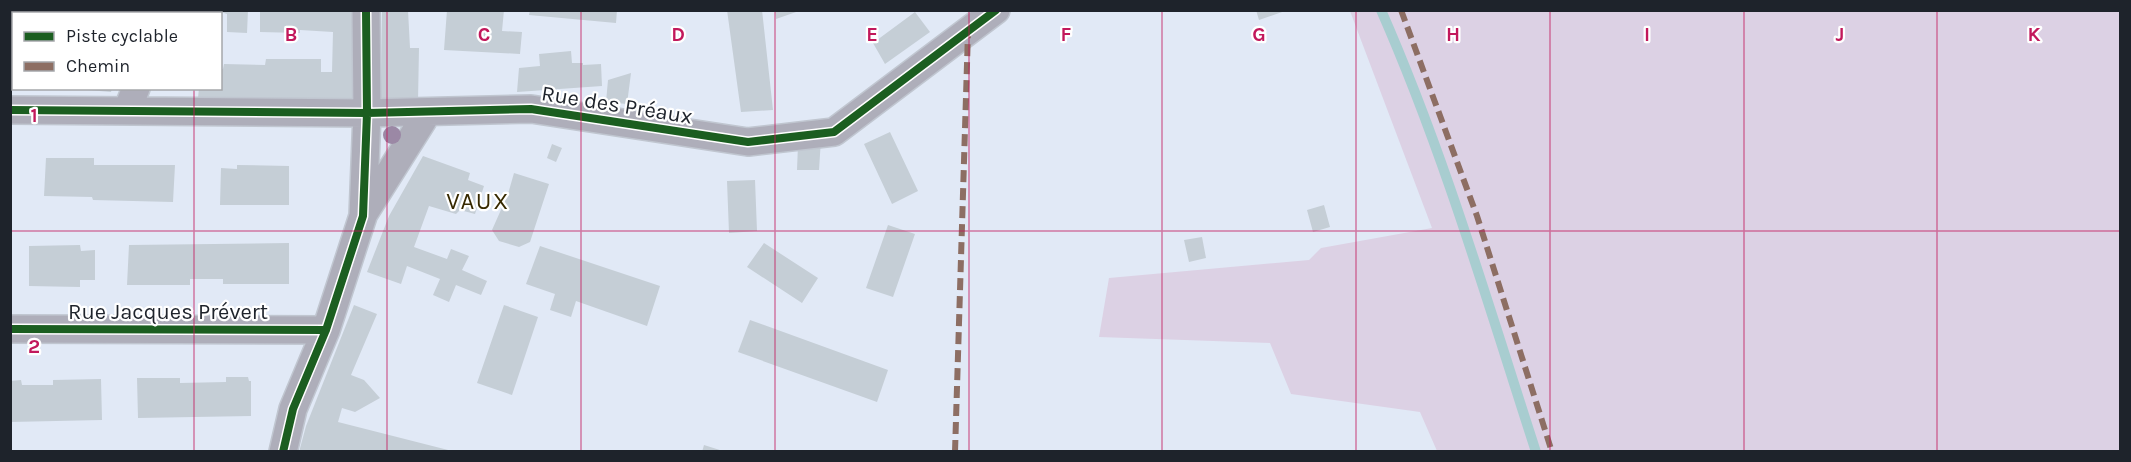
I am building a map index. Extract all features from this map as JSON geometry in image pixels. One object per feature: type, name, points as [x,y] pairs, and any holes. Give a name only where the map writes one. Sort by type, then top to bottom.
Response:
[{"type":"street","points":[[363,216],[367,113],[366,10]]},
{"type":"street","name":"Rue des Préaux","points":[[10,110],[131,100],[367,113],[531,109],[748,142],[834,132],[996,10]]},
{"type":"street","points":[[284,452],[293,409],[326,330],[363,216],[428,112]]},
{"type":"street","name":"Rue Jacques Prévert","points":[[10,329],[326,330]]},
{"type":"shaded area","points":[[1350,11],[2120,11],[2120,451],[1437,451],[1420,412],[1291,394],[1270,343],[1099,337],[1109,278],[1309,260],[1321,248],[1432,228]]},
{"type":"building","points":[[96,10],[135,10],[135,12],[96,12]]},
{"type":"building","points":[[215,10],[248,10],[247,33],[227,32],[227,14]]},
{"type":"building","points":[[260,10],[361,10],[356,100],[198,98],[199,90],[222,90],[224,64],[265,65],[266,59],[321,59],[321,72],[332,72],[333,32],[300,30],[300,33],[260,32]]},
{"type":"building","points":[[382,10],[408,10],[410,48],[419,48],[418,101],[381,101]]},
{"type":"building","points":[[447,10],[504,10],[502,31],[522,32],[520,54],[444,50]]},
{"type":"building","points":[[530,10],[617,10],[616,23],[529,15]]},
{"type":"building","points":[[727,10],[762,10],[773,110],[741,112]]},
{"type":"building","points":[[775,10],[799,10],[799,11],[776,19]]},
{"type":"building","points":[[1256,10],[1285,10],[1285,11],[1259,20]]},
{"type":"building","points":[[915,12],[930,32],[885,64],[873,43]]},
{"type":"building","points":[[571,51],[572,63],[601,64],[602,86],[517,92],[519,68],[540,66],[539,54]]},
{"type":"building","points":[[631,73],[627,104],[606,102],[608,80]]},
{"type":"building","points":[[88,90],[112,90],[111,92]]},
{"type":"building","points":[[890,132],[918,191],[892,204],[864,144]]},
{"type":"building","points":[[821,139],[819,170],[797,170],[798,145]]},
{"type":"building","points":[[552,144],[562,148],[556,162],[547,158]]},
{"type":"building","points":[[423,156],[470,173],[468,180],[484,186],[475,214],[460,210],[456,214],[429,206],[414,247],[447,259],[451,249],[469,256],[462,270],[487,281],[481,295],[456,285],[449,302],[433,295],[440,279],[407,266],[401,284],[367,272],[389,216]]},
{"type":"building","points":[[46,158],[94,158],[94,165],[175,165],[173,202],[44,196]]},
{"type":"building","points":[[237,165],[289,166],[289,205],[220,205],[221,168],[237,169]]},
{"type":"building","points":[[514,173],[549,184],[530,242],[519,247],[499,241],[492,230],[508,194]]},
{"type":"building","points":[[755,180],[757,231],[729,233],[727,181]]},
{"type":"building","points":[[1324,205],[1330,227],[1313,232],[1307,210]]},
{"type":"building","points":[[888,225],[915,234],[893,297],[866,288]]},
{"type":"building","points":[[1202,237],[1206,258],[1189,262],[1184,240]]},
{"type":"building","points":[[289,243],[289,284],[223,284],[223,279],[190,279],[190,285],[127,285],[129,245]]},
{"type":"building","points":[[764,243],[818,278],[802,303],[747,267]]},
{"type":"building","points":[[80,245],[81,251],[95,250],[95,280],[80,280],[80,287],[29,286],[29,246]]},
{"type":"building","points":[[540,246],[660,286],[647,326],[576,301],[571,317],[550,310],[555,294],[526,284]]},
{"type":"building","points":[[354,305],[377,314],[351,375],[364,380],[380,398],[355,412],[342,408],[338,422],[456,452],[299,452],[306,426]]},
{"type":"building","points":[[504,305],[538,317],[512,395],[477,383]]},
{"type":"building","points":[[750,320],[888,370],[877,402],[738,352]]},
{"type":"building","points":[[226,377],[248,377],[251,381],[251,416],[138,418],[137,378],[180,378],[180,383],[226,382]]},
{"type":"building","points":[[101,379],[102,420],[10,422],[10,381],[21,380],[22,385],[53,385],[53,380]]},
{"type":"building","points":[[704,445],[723,451],[702,452]]},
{"type":"waterway","points":[[1381,10],[1445,174],[1536,452]]},
{"type":"marked path","points":[[1401,10],[1477,216],[1552,452]]},
{"type":"marked path","points":[[955,452],[968,32]]},
{"type":"cycle path","points":[[283,452],[293,409],[326,330],[363,216],[367,113],[366,10]]},
{"type":"cycle path","points":[[10,110],[367,113],[531,109],[748,142],[834,132],[996,10]]},
{"type":"cycle path","points":[[10,329],[326,330]]},
{"type":"district","name":"VAUX","points":[[478,201]]}]
